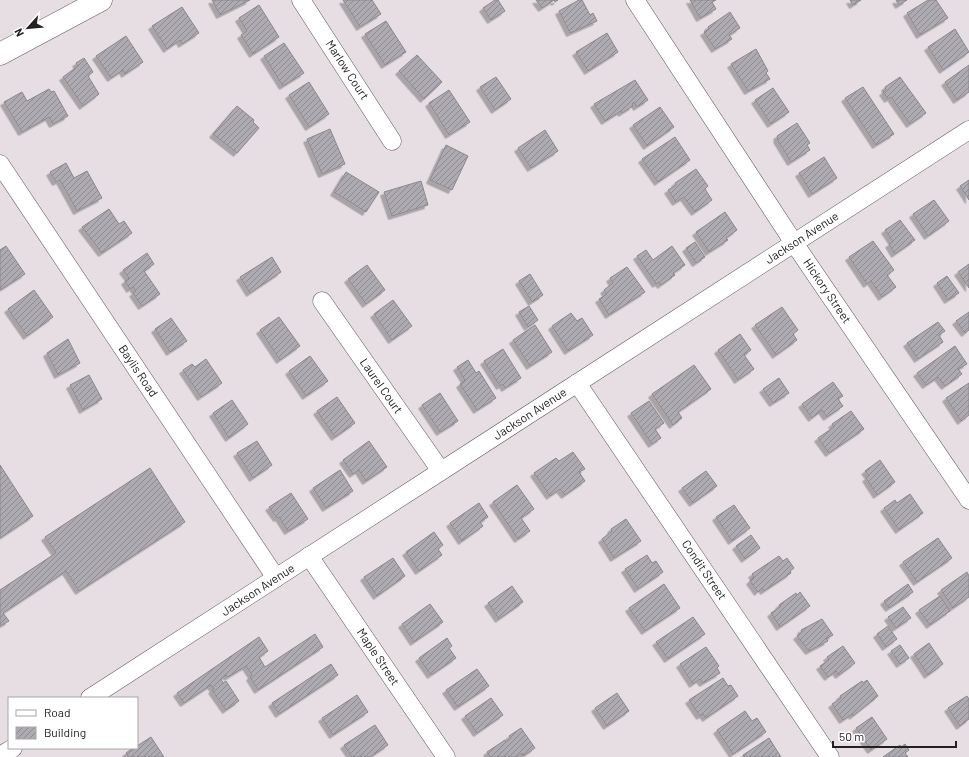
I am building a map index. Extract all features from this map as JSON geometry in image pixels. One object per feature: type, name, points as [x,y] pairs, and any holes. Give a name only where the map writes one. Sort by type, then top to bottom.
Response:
[{"type":"street","points":[[0,54],[101,0]]},
{"type":"street","name":"Marlow Court","points":[[302,0],[392,141]]},
{"type":"street","name":"Hickory Street","points":[[635,0],[794,242],[969,500]]},
{"type":"street","name":"Jackson Avenue","points":[[92,697],[969,130]]},
{"type":"street","name":"Baylis Road","points":[[0,164],[276,578]]},
{"type":"street","name":"Laurel Court","points":[[322,301],[441,471]]},
{"type":"street","name":"Condit Street","points":[[577,383],[830,757]]},
{"type":"street","name":"Maple Street","points":[[309,556],[446,757]]},
{"type":"street","points":[[0,756],[11,749]]},
{"type":"building","points":[[212,0],[250,0],[220,15]]},
{"type":"building","points":[[343,0],[372,0],[381,14],[360,27]]},
{"type":"building","points":[[495,0],[498,0],[505,11],[491,20],[483,8]]},
{"type":"building","points":[[536,0],[554,0],[542,8]]},
{"type":"building","points":[[579,0],[582,0],[590,15],[593,13],[597,21],[570,33],[559,11]]},
{"type":"building","points":[[690,0],[716,0],[712,2],[716,9],[700,18]]},
{"type":"building","points":[[850,0],[861,0],[853,5]]},
{"type":"building","points":[[896,0],[907,0],[899,5]]},
{"type":"building","points":[[928,0],[936,0],[948,18],[920,35],[907,13]]},
{"type":"building","points":[[259,5],[279,37],[253,54],[241,35],[247,31],[239,18]]},
{"type":"building","points":[[182,7],[199,33],[182,44],[180,40],[167,49],[152,26]]},
{"type":"building","points":[[730,12],[740,28],[729,35],[732,39],[715,49],[704,32],[709,29],[708,27]]},
{"type":"building","points":[[386,21],[406,52],[385,65],[365,34]]},
{"type":"building","points":[[955,29],[969,52],[943,70],[928,47]]},
{"type":"building","points":[[607,33],[618,52],[588,71],[576,52]]},
{"type":"building","points":[[126,36],[143,62],[125,74],[123,70],[111,78],[96,56]]},
{"type":"building","points":[[284,43],[304,73],[283,86],[264,56]]},
{"type":"building","points":[[756,49],[768,71],[766,73],[770,79],[748,91],[731,64]]},
{"type":"building","points":[[417,55],[442,82],[424,99],[399,71]]},
{"type":"building","points":[[84,58],[93,72],[88,76],[99,94],[83,106],[63,77],[78,66],[76,63]]},
{"type":"building","points":[[969,65],[969,92],[957,100],[945,82]]},
{"type":"building","points":[[496,77],[511,99],[495,110],[480,87]]},
{"type":"building","points":[[900,77],[926,113],[910,124],[891,97],[888,99],[883,92],[886,90],[885,87]]},
{"type":"building","points":[[635,80],[648,100],[637,107],[634,102],[632,104],[633,106],[622,113],[621,111],[605,121],[594,104]]},
{"type":"building","points":[[309,82],[329,114],[309,127],[289,95]]},
{"type":"building","points":[[863,87],[894,134],[876,145],[845,98]]},
{"type":"building","points":[[773,88],[789,112],[771,124],[755,100]]},
{"type":"building","points":[[49,89],[51,92],[54,91],[68,116],[53,124],[49,117],[22,132],[4,102],[22,92],[27,101]]},
{"type":"building","points":[[449,90],[470,122],[449,135],[429,103]]},
{"type":"building","points":[[237,106],[254,120],[253,122],[259,128],[237,153],[213,134]]},
{"type":"building","points":[[660,107],[674,127],[647,146],[633,125]]},
{"type":"building","points":[[797,123],[810,143],[807,145],[810,150],[791,162],[777,139],[777,136]]},
{"type":"building","points":[[330,129],[345,164],[322,174],[307,139]]},
{"type":"building","points":[[545,130],[558,151],[531,168],[518,148]]},
{"type":"building","points":[[675,137],[690,160],[658,182],[642,159]]},
{"type":"building","points":[[446,145],[468,156],[452,190],[430,180]]},
{"type":"building","points":[[824,157],[837,178],[812,194],[799,173]]},
{"type":"building","points":[[66,163],[74,178],[87,171],[102,198],[77,211],[60,180],[56,182],[50,172]]},
{"type":"building","points":[[696,169],[708,186],[705,189],[712,200],[695,212],[684,197],[676,202],[668,190],[676,185],[675,183]]},
{"type":"building","points":[[346,172],[379,192],[366,212],[334,192]]},
{"type":"building","points":[[969,180],[969,200],[960,186]]},
{"type":"building","points":[[421,181],[428,205],[392,216],[384,192]]},
{"type":"building","points":[[934,200],[949,221],[928,236],[913,214]]},
{"type":"building","points":[[109,209],[119,224],[124,221],[132,233],[102,253],[82,227]]},
{"type":"building","points":[[725,212],[737,230],[726,238],[728,240],[709,252],[696,232]]},
{"type":"building","points":[[900,220],[915,240],[895,254],[889,244],[893,242],[885,230]]},
{"type":"building","points":[[873,241],[894,270],[887,275],[896,287],[882,297],[871,281],[867,284],[849,257]]},
{"type":"building","points":[[695,242],[705,257],[696,263],[686,248]]},
{"type":"building","points":[[6,246],[25,274],[0,290],[0,250]]},
{"type":"building","points":[[672,246],[685,265],[673,273],[675,275],[661,285],[659,282],[656,284],[637,256],[646,250],[653,260]]},
{"type":"building","points":[[147,253],[154,264],[144,271],[160,294],[142,306],[133,293],[136,291],[133,287],[130,289],[125,281],[129,278],[123,270]]},
{"type":"building","points":[[272,257],[281,272],[250,293],[240,277]]},
{"type":"building","points":[[969,264],[969,288],[958,272]]},
{"type":"building","points":[[367,265],[385,290],[366,304],[348,279]]},
{"type":"building","points":[[627,267],[645,292],[609,315],[599,299],[607,294],[604,290],[613,283],[610,278]]},
{"type":"building","points":[[530,274],[543,295],[532,302],[519,281]]},
{"type":"building","points":[[947,276],[959,293],[948,300],[937,283]]},
{"type":"building","points":[[34,290],[53,317],[27,336],[8,309]]},
{"type":"building","points":[[393,300],[412,326],[392,340],[374,314]]},
{"type":"building","points":[[529,306],[538,320],[528,327],[519,312]]},
{"type":"building","points":[[782,307],[798,330],[793,334],[797,340],[776,355],[755,325]]},
{"type":"building","points":[[969,312],[969,330],[965,333],[956,321]]},
{"type":"building","points":[[571,313],[577,321],[582,318],[593,335],[568,351],[552,326]]},
{"type":"building","points":[[279,317],[300,346],[280,360],[260,330]]},
{"type":"building","points":[[171,318],[187,341],[170,352],[155,329]]},
{"type":"building","points":[[938,322],[945,331],[939,335],[943,342],[918,359],[907,343]]},
{"type":"building","points":[[535,325],[552,352],[530,366],[513,340]]},
{"type":"building","points":[[740,334],[751,350],[744,355],[754,369],[738,380],[718,350]]},
{"type":"building","points":[[68,339],[80,363],[58,375],[47,353]]},
{"type":"building","points":[[955,346],[967,364],[958,369],[962,374],[945,386],[938,377],[926,385],[917,373]]},
{"type":"building","points":[[503,349],[521,378],[505,388],[503,384],[500,386],[484,361]]},
{"type":"building","points":[[310,356],[328,381],[306,396],[289,371]]},
{"type":"building","points":[[206,359],[222,383],[201,397],[183,370],[192,364],[195,367]]},
{"type":"building","points":[[468,360],[476,373],[479,371],[496,398],[477,410],[460,384],[465,380],[457,367]]},
{"type":"building","points":[[694,365],[711,389],[678,412],[682,418],[673,425],[652,394]]},
{"type":"building","points":[[89,375],[102,399],[83,410],[70,385]]},
{"type":"building","points":[[779,378],[789,393],[773,403],[763,389]]},
{"type":"building","points":[[833,382],[843,396],[838,399],[843,406],[827,417],[822,410],[812,418],[802,404]]},
{"type":"building","points":[[969,383],[969,415],[961,421],[946,398]]},
{"type":"building","points":[[440,393],[458,421],[440,432],[422,405]]},
{"type":"building","points":[[337,397],[355,423],[335,437],[317,411]]},
{"type":"building","points":[[232,400],[248,424],[229,438],[213,413]]},
{"type":"building","points":[[649,401],[664,423],[655,429],[661,438],[652,444],[631,413]]},
{"type":"building","points":[[851,411],[864,429],[829,453],[818,438],[834,427],[832,424]]},
{"type":"building","points":[[257,441],[272,465],[253,478],[237,453]]},
{"type":"building","points":[[369,441],[387,467],[366,481],[359,470],[353,474],[343,460]]},
{"type":"building","points":[[573,452],[585,469],[579,472],[585,481],[565,495],[560,489],[550,496],[534,473],[556,458],[559,461]]},
{"type":"building","points":[[880,460],[895,482],[877,495],[866,478],[869,476],[865,471]]},
{"type":"building","points":[[0,465],[33,516],[0,538]]},
{"type":"building","points":[[150,468],[185,522],[79,591],[66,571],[3,613],[9,621],[0,626],[0,590],[56,553],[45,537]]},
{"type":"building","points":[[340,470],[353,491],[326,508],[313,488]]},
{"type":"building","points":[[706,471],[717,486],[693,503],[682,488]]},
{"type":"building","points":[[517,485],[534,509],[521,518],[530,531],[518,539],[493,502]]},
{"type":"building","points":[[291,493],[308,519],[288,531],[279,517],[277,518],[269,507]]},
{"type":"building","points":[[910,494],[923,513],[899,530],[884,508],[895,500],[897,503]]},
{"type":"building","points":[[479,503],[488,517],[480,522],[483,526],[462,541],[450,523]]},
{"type":"building","points":[[734,505],[750,528],[732,541],[716,517]]},
{"type":"building","points":[[626,519],[641,541],[614,558],[602,539],[612,531],[611,529]]},
{"type":"building","points":[[434,532],[443,545],[438,549],[442,555],[419,571],[406,552]]},
{"type":"building","points":[[751,535],[760,548],[745,559],[736,546]]},
{"type":"building","points":[[938,538],[952,558],[917,582],[903,562]]},
{"type":"building","points":[[647,555],[652,563],[656,561],[663,572],[638,589],[625,569]]},
{"type":"building","points":[[779,556],[783,561],[787,558],[794,568],[790,571],[791,573],[764,591],[762,588],[758,592],[750,581],[754,577],[752,574]]},
{"type":"building","points":[[393,558],[405,576],[377,596],[364,577]]},
{"type":"building","points":[[967,572],[969,576],[969,597],[953,608],[941,590]]},
{"type":"building","points":[[664,584],[680,608],[645,631],[629,608]]},
{"type":"building","points":[[908,584],[913,592],[889,608],[884,601]]},
{"type":"building","points":[[512,586],[523,602],[499,619],[488,603]]},
{"type":"building","points":[[800,592],[810,606],[780,627],[771,613],[780,607],[779,605],[796,593],[797,595]]},
{"type":"building","points":[[940,596],[950,611],[930,625],[919,610]]},
{"type":"building","points":[[430,604],[443,622],[414,642],[402,624]]},
{"type":"building","points":[[903,607],[911,618],[896,628],[888,617]]},
{"type":"building","points":[[693,617],[705,634],[668,659],[656,642]]},
{"type":"building","points":[[822,619],[833,635],[826,639],[828,641],[809,651],[797,636],[802,632],[801,630]]},
{"type":"building","points":[[888,626],[897,639],[886,647],[877,634]]},
{"type":"building","points":[[315,634],[323,647],[258,690],[250,677],[252,675],[246,666],[228,677],[226,675],[221,679],[223,683],[226,681],[239,701],[226,710],[212,690],[214,689],[211,685],[184,703],[177,693],[259,637],[268,651],[259,657],[265,667]]},
{"type":"building","points":[[447,638],[452,646],[449,648],[456,658],[431,675],[419,658]]},
{"type":"building","points":[[929,643],[943,664],[928,675],[914,654]]},
{"type":"building","points":[[900,645],[909,658],[900,664],[891,651]]},
{"type":"building","points":[[843,646],[855,663],[839,675],[836,671],[828,677],[820,666],[829,660],[827,657]]},
{"type":"building","points":[[706,647],[719,666],[717,668],[720,673],[703,683],[700,679],[693,684],[680,664]]},
{"type":"building","points":[[331,664],[338,675],[279,714],[272,703]]},
{"type":"building","points":[[477,669],[489,686],[458,707],[446,690]]},
{"type":"building","points":[[723,678],[728,686],[731,685],[738,696],[706,718],[703,714],[700,716],[689,700]]},
{"type":"building","points":[[867,680],[878,696],[853,716],[852,714],[843,720],[832,704],[841,698],[840,696],[862,681],[863,683]]},
{"type":"building","points":[[617,693],[629,711],[607,726],[595,708]]},
{"type":"building","points":[[357,695],[368,712],[333,735],[322,718]]},
{"type":"building","points":[[967,696],[969,699],[969,719],[960,726],[948,708]]},
{"type":"building","points":[[491,698],[503,715],[477,733],[465,716]]},
{"type":"building","points":[[745,711],[752,721],[757,718],[766,732],[733,754],[717,730]]},
{"type":"building","points":[[872,717],[887,739],[871,750],[856,728]]},
{"type":"building","points":[[375,725],[388,745],[370,757],[352,757],[344,745]]},
{"type":"building","points":[[521,728],[535,748],[523,756],[522,753],[516,757],[490,757],[487,752],[505,740],[506,742],[511,738],[509,736]]},
{"type":"building","points":[[151,737],[164,757],[129,757],[126,753],[132,749],[138,749],[138,745]]},
{"type":"building","points":[[769,738],[781,757],[745,757],[743,755]]},
{"type":"building","points":[[905,744],[909,750],[905,753],[908,757],[883,757],[900,745],[901,747]]}]
